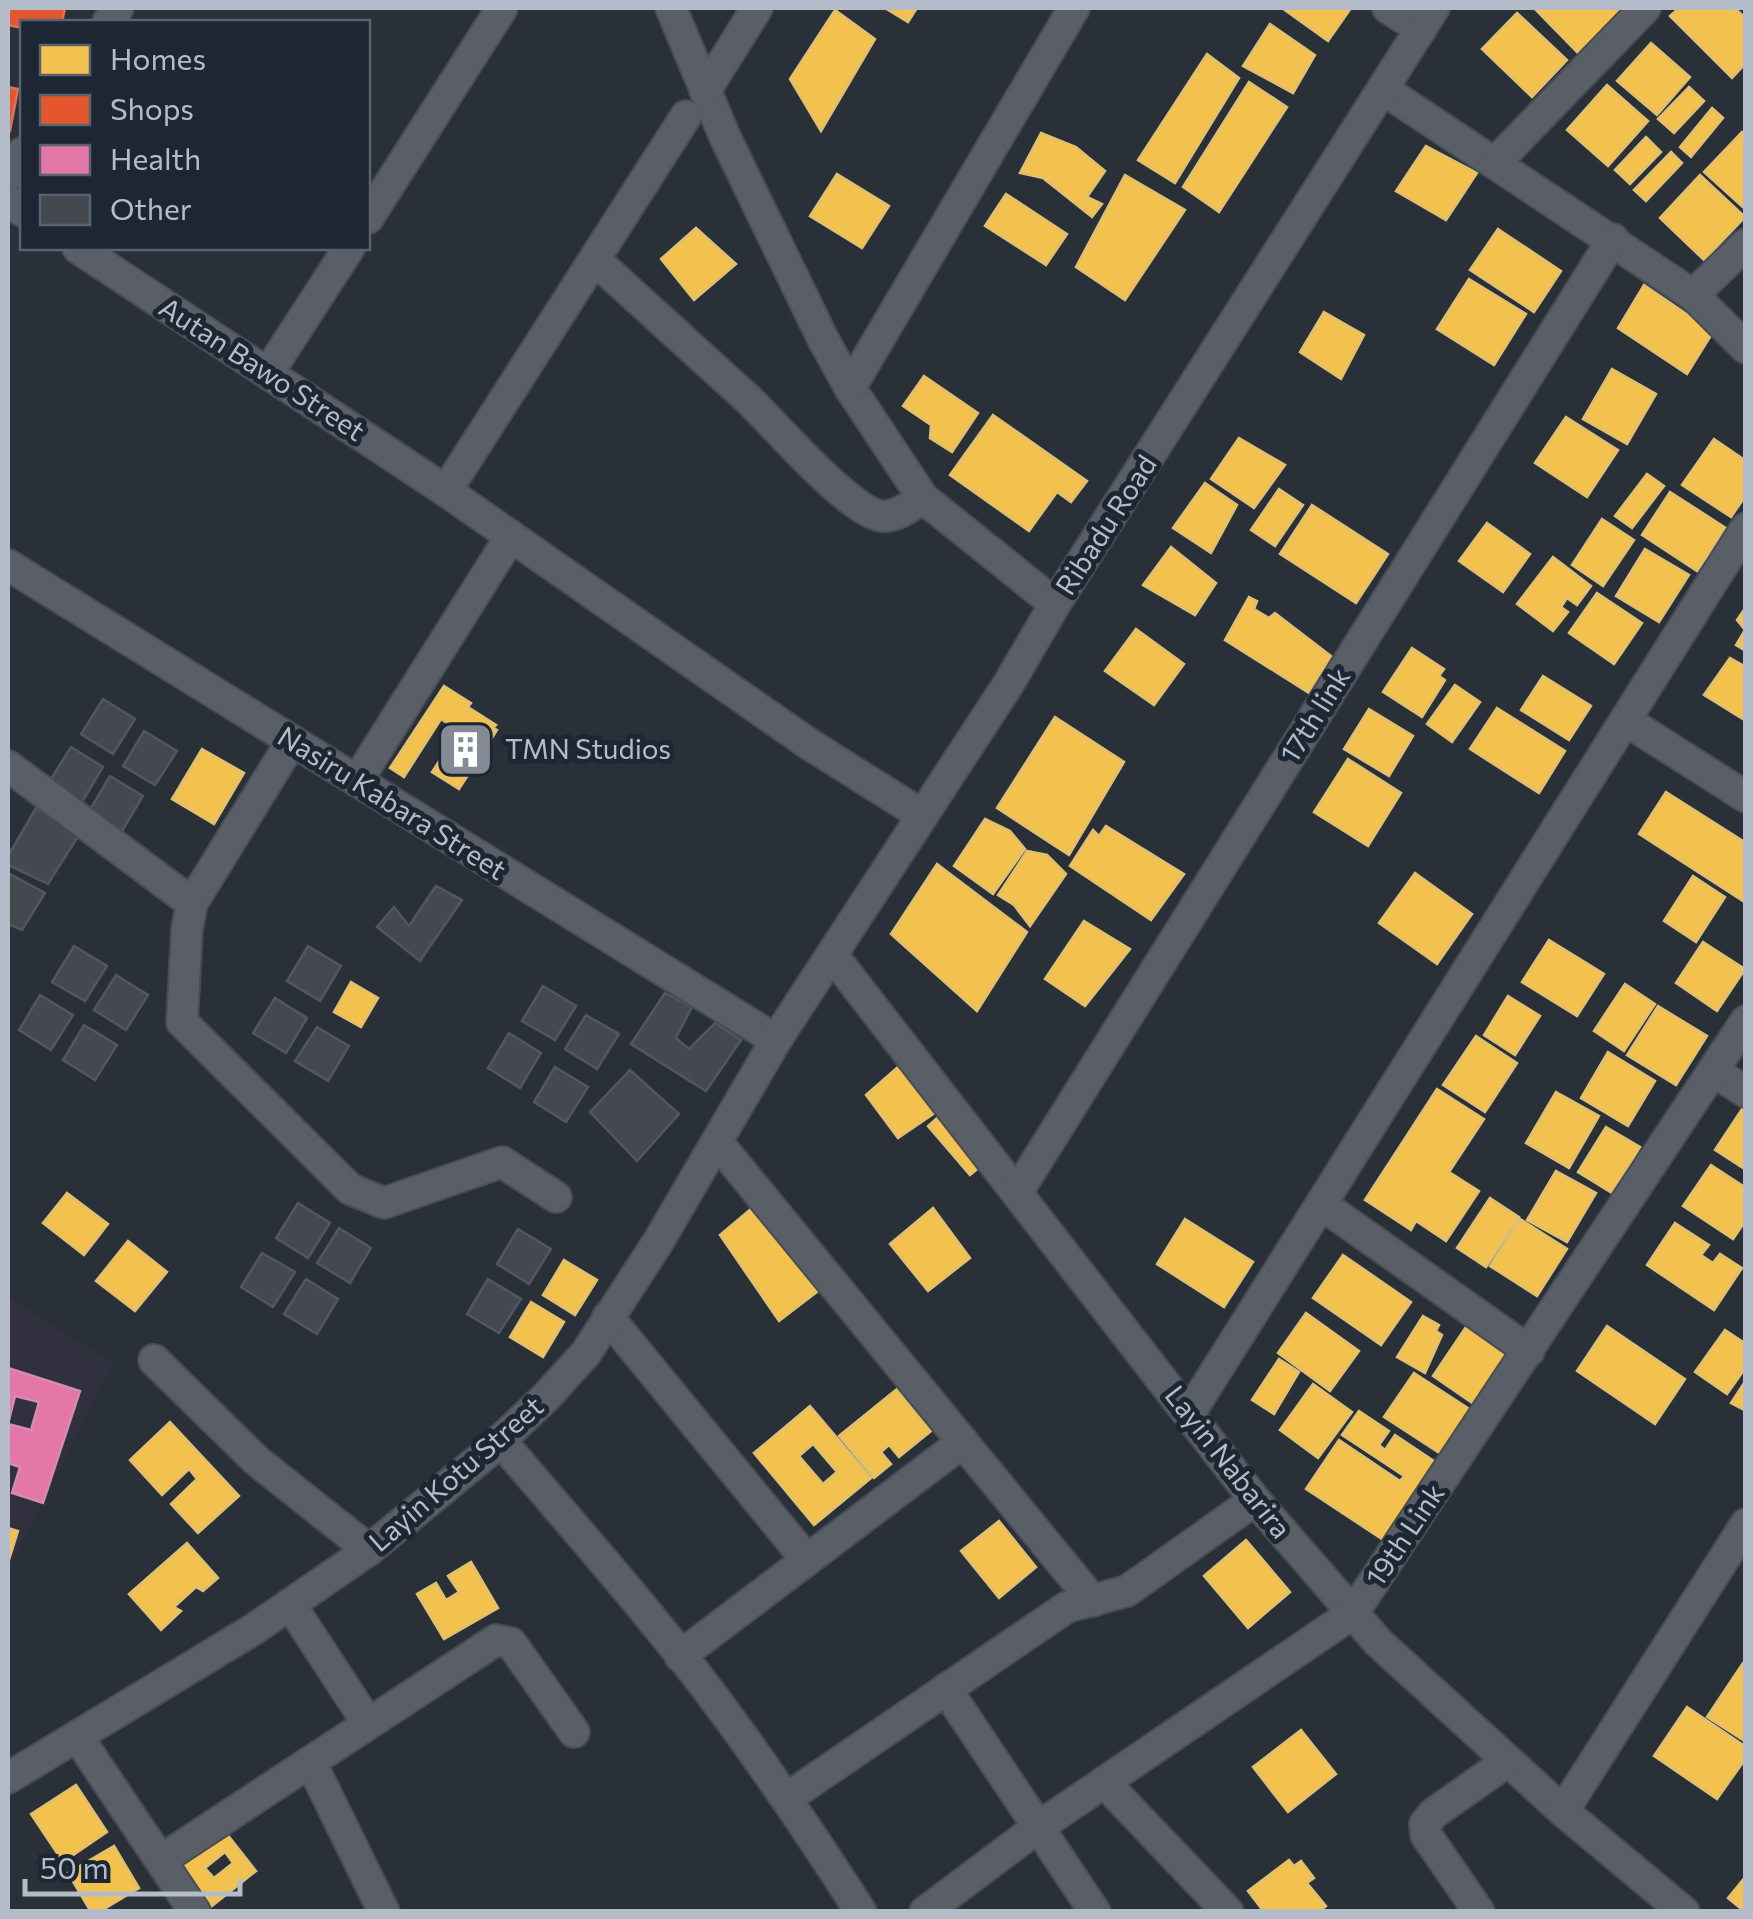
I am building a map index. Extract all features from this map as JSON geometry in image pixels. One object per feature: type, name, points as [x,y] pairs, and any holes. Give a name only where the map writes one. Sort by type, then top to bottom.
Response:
[{"type":"street","points":[[370,215],[502,8]]},
{"type":"street","points":[[671,8],[705,91],[822,339],[850,388],[924,498],[1056,604]]},
{"type":"street","points":[[705,91],[758,8]]},
{"type":"street","points":[[850,388],[1074,8]]},
{"type":"street","points":[[1388,8],[1428,18]]},
{"type":"street","points":[[1495,163],[1646,8]]},
{"type":"street","name":"Ribadu Road","points":[[776,1040],[1008,683],[1428,18]]},
{"type":"street","points":[[1384,90],[1692,295],[1746,348]]},
{"type":"street","points":[[446,490],[686,116]]},
{"type":"street","name":"17th link","points":[[1018,1191],[1612,239]]},
{"type":"street","points":[[1692,295],[1746,244]]},
{"type":"street","name":"Autan Bawo Street","points":[[81,250],[446,490],[810,744],[922,815]]},
{"type":"street","points":[[268,373],[347,250]]},
{"type":"street","points":[[595,260],[822,474],[866,508],[881,516],[891,515],[924,498]]},
{"type":"street","points":[[1189,1414],[1746,528]]},
{"type":"street","points":[[357,781],[512,536]]},
{"type":"street","name":"Nasiru Kabara Street","points":[[8,565],[776,1040]]},
{"type":"street","points":[[1625,720],[1746,797]]},
{"type":"street","points":[[292,741],[192,902],[182,1022],[350,1189],[384,1203],[502,1162],[556,1197]]},
{"type":"street","points":[[8,766],[192,902]]},
{"type":"street","name":"Layin Nabarira","points":[[833,956],[1255,1500],[1378,1642],[1563,1811],[1684,1912]]},
{"type":"street","name":"19th Link","points":[[925,1912],[1038,1828],[1353,1613],[1746,1021]]},
{"type":"street","name":"Layin Kotu Street","points":[[8,1778],[290,1604],[368,1550],[500,1440],[586,1353],[658,1242],[776,1040]]},
{"type":"street","points":[[1713,1071],[1746,1092]]},
{"type":"street","points":[[716,1142],[1093,1601]]},
{"type":"street","points":[[1321,1204],[1529,1351]]},
{"type":"street","points":[[608,1317],[807,1560]]},
{"type":"street","points":[[154,1360],[257,1460],[368,1550]]},
{"type":"street","points":[[500,1440],[680,1656],[787,1798],[861,1912]]},
{"type":"street","points":[[680,1656],[962,1442]]},
{"type":"street","points":[[787,1798],[1066,1607],[1127,1591],[1255,1500]]},
{"type":"street","points":[[1563,1811],[1746,1524]]},
{"type":"street","points":[[290,1604],[367,1722]]},
{"type":"street","points":[[161,1860],[489,1643],[512,1642],[574,1732]]},
{"type":"street","points":[[946,1689],[1095,1912]]},
{"type":"street","points":[[78,1736],[196,1912]]},
{"type":"street","points":[[1480,1912],[1426,1835],[1426,1824],[1434,1814],[1508,1761]]},
{"type":"street","points":[[310,1762],[384,1912]]},
{"type":"street","points":[[1104,1782],[1228,1912]]},
{"type":"shaded area","points":[[8,1297],[114,1363],[8,1570]]},
{"type":"building: Homes","points":[[885,8],[917,8],[908,22]]},
{"type":"building: Homes","points":[[1282,8],[1351,8],[1328,41]]},
{"type":"building: Homes","points":[[1534,8],[1617,8],[1621,12],[1578,53]]},
{"type":"building: Homes","points":[[1679,8],[1735,8],[1746,19],[1746,63],[1732,78],[1670,16]]},
{"type":"building: Homes","points":[[835,10],[875,39],[821,131],[790,79]]},
{"type":"building: Homes","points":[[1517,13],[1567,60],[1532,97],[1482,49]]},
{"type":"building: Homes","points":[[1270,24],[1315,55],[1293,93],[1243,66]]},
{"type":"building: Homes","points":[[1651,43],[1690,77],[1657,115],[1617,81]]},
{"type":"building: Homes","points":[[1207,54],[1239,78],[1175,183],[1138,160]]},
{"type":"building: Homes","points":[[1249,82],[1287,107],[1219,212],[1183,187]]},
{"type":"building: Homes","points":[[1607,85],[1648,121],[1608,166],[1567,130]]},
{"type":"building: Homes","points":[[1689,87],[1704,101],[1674,133],[1658,119]]},
{"type":"building: Homes","points":[[1712,108],[1723,118],[1691,157],[1680,147]]},
{"type":"building: Homes","points":[[1742,132],[1746,136],[1746,210],[1704,172]]},
{"type":"building: Homes","points":[[1041,133],[1076,147],[1105,171],[1087,197],[1102,204],[1092,217],[1043,178],[1020,173]]},
{"type":"building: Homes","points":[[1646,137],[1661,152],[1630,184],[1615,170]]},
{"type":"building: Homes","points":[[1426,146],[1477,173],[1446,220],[1396,191]]},
{"type":"building: Homes","points":[[1671,152],[1682,163],[1646,201],[1634,190]]},
{"type":"building: Homes","points":[[837,174],[889,206],[862,248],[810,216]]},
{"type":"building: Homes","points":[[1125,175],[1185,210],[1125,300],[1076,267]]},
{"type":"building: Homes","points":[[1700,175],[1745,217],[1704,260],[1660,218]]},
{"type":"building: Homes","points":[[1006,194],[1067,234],[1046,265],[985,226]]},
{"type":"building: Homes","points":[[696,228],[736,264],[694,300],[661,259]]},
{"type":"building: Homes","points":[[1498,229],[1561,271],[1534,312],[1470,270]]},
{"type":"building: Homes","points":[[1469,279],[1526,314],[1494,365],[1437,329]]},
{"type":"building: Homes","points":[[1644,285],[1713,332],[1687,374],[1618,328]]},
{"type":"building: Homes","points":[[1324,312],[1364,335],[1341,379],[1300,352]]},
{"type":"building: Homes","points":[[1612,369],[1656,394],[1627,444],[1583,419]]},
{"type":"building: Homes","points":[[924,376],[978,413],[952,452],[930,438],[931,425],[903,406]]},
{"type":"building: Homes","points":[[993,415],[1087,481],[1071,502],[1057,492],[1029,531],[950,475]]},
{"type":"building: Homes","points":[[1566,417],[1618,450],[1587,497],[1535,463]]},
{"type":"building: Homes","points":[[1239,438],[1285,465],[1254,508],[1211,479]]},
{"type":"building: Homes","points":[[1714,439],[1746,461],[1746,495],[1731,517],[1682,485]]},
{"type":"building: Homes","points":[[1647,474],[1664,486],[1632,528],[1615,516]]},
{"type":"building: Homes","points":[[1205,483],[1237,505],[1211,553],[1173,528]]},
{"type":"building: Homes","points":[[1279,489],[1303,505],[1275,546],[1251,530]]},
{"type":"building: Homes","points":[[1670,492],[1726,528],[1697,571],[1642,535]]},
{"type":"building: Homes","points":[[1312,505],[1388,554],[1356,603],[1280,554]]},
{"type":"building: Homes","points":[[1602,519],[1634,540],[1603,586],[1572,565]]},
{"type":"building: Homes","points":[[1487,523],[1530,554],[1503,592],[1459,561]]},
{"type":"building: Homes","points":[[1171,547],[1216,583],[1195,615],[1143,585]]},
{"type":"building: Homes","points":[[1645,549],[1689,575],[1659,622],[1616,596]]},
{"type":"building: Homes","points":[[1553,557],[1591,586],[1577,605],[1567,598],[1561,607],[1568,612],[1553,631],[1517,604]]},
{"type":"building: Homes","points":[[1597,593],[1642,623],[1614,664],[1569,633]]},
{"type":"building: Homes","points":[[1249,597],[1257,601],[1254,609],[1269,618],[1275,613],[1331,656],[1309,693],[1225,640]]},
{"type":"building: Homes","points":[[1746,607],[1746,651],[1736,645],[1745,630],[1737,620]]},
{"type":"building: Homes","points":[[1136,629],[1184,664],[1154,705],[1105,671]]},
{"type":"building: Homes","points":[[1412,648],[1444,669],[1439,676],[1445,680],[1422,717],[1383,692]]},
{"type":"building: Homes","points":[[1730,658],[1746,667],[1746,721],[1704,695]]},
{"type":"building: Homes","points":[[1543,676],[1591,706],[1569,740],[1521,710]]},
{"type":"building: Homes","points":[[1455,685],[1480,702],[1452,742],[1427,724]]},
{"type":"building: Homes","name":"TMN Studios","points":[[444,686],[471,703],[468,707],[496,725],[493,728],[497,730],[459,789],[432,772],[459,731],[441,719],[404,777],[390,768]]},
{"type":"building: Homes","points":[[1497,708],[1565,751],[1539,793],[1470,749]]},
{"type":"building: Homes","points":[[1369,709],[1413,736],[1389,776],[1344,749]]},
{"type":"building: Homes","points":[[1055,717],[1124,762],[1069,855],[997,808]]},
{"type":"building: Homes","points":[[202,749],[244,773],[214,824],[172,799]]},
{"type":"building: Homes","points":[[1348,759],[1401,793],[1368,846],[1314,812]]},
{"type":"building: Homes","points":[[1666,792],[1746,843],[1746,903],[1639,834]]},
{"type":"building: Homes","points":[[985,819],[1010,831],[1025,849],[993,894],[954,866]]},
{"type":"building: Homes","points":[[1106,826],[1184,874],[1151,920],[1070,866],[1093,830],[1099,836]]},
{"type":"building: Homes","points":[[1027,851],[1047,855],[1066,874],[1030,926],[1014,905],[998,895]]},
{"type":"building: Homes","points":[[937,864],[1027,932],[977,1011],[891,934]]},
{"type":"building: Homes","points":[[1415,873],[1472,914],[1437,964],[1379,923]]},
{"type":"building: Homes","points":[[1693,876],[1725,897],[1696,942],[1664,921]]},
{"type":"building: Homes","points":[[1084,921],[1130,949],[1085,1006],[1045,979]]},
{"type":"building: Homes","points":[[1549,940],[1604,974],[1577,1016],[1522,982]]},
{"type":"building: Homes","points":[[1703,942],[1745,969],[1717,1011],[1676,983]]},
{"type":"building: Homes","points":[[351,982],[378,998],[361,1027],[334,1012]]},
{"type":"building: Homes","points":[[1625,984],[1655,1004],[1624,1051],[1594,1031]]},
{"type":"building: Homes","points":[[1508,996],[1540,1016],[1515,1055],[1484,1035]]},
{"type":"building: Homes","points":[[1658,1006],[1707,1036],[1676,1085],[1627,1055]]},
{"type":"building: Homes","points":[[1476,1036],[1517,1063],[1485,1112],[1443,1085]]},
{"type":"building: Homes","points":[[1608,1052],[1655,1081],[1628,1126],[1581,1098]]},
{"type":"building: Homes","points":[[907,1059],[945,1106],[898,1138],[866,1095]]},
{"type":"building: Homes","points":[[1437,1089],[1484,1119],[1449,1172],[1479,1191],[1446,1241],[1416,1221],[1411,1230],[1365,1200]]},
{"type":"building: Homes","points":[[1556,1092],[1599,1116],[1569,1168],[1526,1143]]},
{"type":"building: Homes","points":[[1742,1109],[1746,1111],[1746,1170],[1715,1150]]},
{"type":"building: Homes","points":[[945,1111],[988,1160],[970,1175],[928,1126]]},
{"type":"building: Homes","points":[[1606,1127],[1640,1147],[1612,1193],[1578,1172]]},
{"type":"building: Homes","points":[[1711,1165],[1746,1188],[1746,1220],[1733,1239],[1683,1206]]},
{"type":"building: Homes","points":[[1556,1171],[1596,1193],[1567,1242],[1527,1220]]},
{"type":"building: Homes","points":[[67,1193],[108,1224],[84,1255],[43,1223]]},
{"type":"building: Homes","points":[[1490,1198],[1519,1217],[1486,1267],[1457,1248]]},
{"type":"building: Homes","points":[[758,1203],[822,1288],[779,1321],[720,1235]]},
{"type":"building: Homes","points":[[933,1208],[970,1258],[928,1291],[890,1244]]},
{"type":"building: Homes","points":[[1185,1219],[1253,1262],[1224,1307],[1157,1264]]},
{"type":"building: Homes","points":[[1520,1219],[1567,1249],[1537,1296],[1490,1266]]},
{"type":"building: Homes","points":[[1675,1223],[1709,1245],[1701,1255],[1713,1263],[1720,1254],[1742,1268],[1714,1310],[1647,1265]]},
{"type":"building: Homes","points":[[128,1241],[167,1272],[135,1311],[96,1281]]},
{"type":"building: Homes","points":[[1343,1255],[1411,1302],[1381,1345],[1313,1298]]},
{"type":"building: Homes","points":[[564,1260],[597,1280],[575,1315],[543,1295]]},
{"type":"building: Homes","points":[[531,1302],[564,1322],[543,1357],[510,1337]]},
{"type":"building: Homes","points":[[1306,1313],[1359,1351],[1330,1391],[1278,1353]]},
{"type":"building: Homes","points":[[1423,1316],[1439,1325],[1436,1331],[1442,1335],[1425,1373],[1397,1357]]},
{"type":"building: Homes","points":[[1607,1326],[1685,1379],[1655,1424],[1577,1371]]},
{"type":"building: Homes","points":[[1466,1327],[1515,1360],[1481,1409],[1433,1376]]},
{"type":"building: Homes","points":[[1725,1330],[1746,1344],[1746,1367],[1727,1394],[1695,1372]]},
{"type":"building: Homes","points":[[1279,1359],[1299,1372],[1274,1414],[1252,1400]]},
{"type":"building: Homes","points":[[1414,1373],[1471,1410],[1441,1454],[1384,1417]]},
{"type":"building: Homes","points":[[1746,1380],[1746,1411],[1731,1403]]},
{"type":"building: Homes","points":[[1313,1384],[1352,1412],[1318,1458],[1280,1430]]},
{"type":"building: Homes","points":[[897,1389],[931,1431],[899,1457],[889,1445],[881,1452],[891,1464],[874,1478],[839,1436]]},
{"type":"building: Homes","points":[[810,1406],[871,1478],[814,1525],[754,1453]],"holes":[[[813,1444],[837,1472],[823,1484],[799,1456]]]},
{"type":"building: Homes","points":[[1359,1411],[1389,1431],[1379,1445],[1385,1450],[1395,1435],[1443,1467],[1391,1545],[1306,1489],[1339,1440],[1400,1481],[1404,1476],[1342,1435]]},
{"type":"building: Homes","points":[[170,1422],[239,1496],[198,1533],[171,1504],[197,1479],[189,1469],[162,1495],[130,1460]]},
{"type":"building: Homes","points":[[999,1521],[1036,1567],[999,1598],[961,1551]]},
{"type":"building: Homes","points":[[8,1528],[18,1531],[8,1563]]},
{"type":"building: Homes","points":[[1246,1540],[1290,1592],[1248,1628],[1204,1576]]},
{"type":"building: Homes","points":[[187,1543],[218,1578],[203,1591],[196,1587],[174,1607],[181,1611],[161,1630],[129,1594]]},
{"type":"building: Homes","points":[[471,1562],[498,1608],[444,1639],[417,1594],[436,1583],[446,1600],[459,1592],[448,1576]]},
{"type":"building: Homes","points":[[1743,1663],[1746,1664],[1746,1742],[1707,1717]]},
{"type":"building: Homes","points":[[1687,1707],[1746,1747],[1746,1758],[1717,1799],[1654,1756]]},
{"type":"building: Homes","points":[[1301,1730],[1336,1774],[1288,1812],[1253,1767]]},
{"type":"building: Homes","points":[[76,1785],[107,1832],[63,1862],[31,1814]]},
{"type":"building: Homes","points":[[223,1829],[256,1871],[212,1906],[179,1864]],"holes":[[[225,1852],[233,1863],[214,1878],[205,1868]]]},
{"type":"building: Homes","points":[[114,1846],[139,1888],[99,1912],[91,1912],[68,1873]]},
{"type":"building: Homes","points":[[1289,1860],[1294,1866],[1301,1861],[1314,1878],[1307,1883],[1326,1906],[1319,1912],[1264,1912],[1248,1891]]},
{"type":"building: Homes","points":[[1746,1876],[1746,1912],[1745,1912],[1728,1898]]},
{"type":"building: Shops","points":[[8,8],[65,8],[62,20],[20,20],[20,28],[8,25]]},
{"type":"building: Shops","points":[[8,87],[18,89],[10,131],[8,130]]},
{"type":"building: Health","points":[[8,1368],[80,1391],[43,1503],[12,1493],[20,1467],[8,1463]],"holes":[[[15,1396],[39,1402],[31,1430],[8,1424]]]},
{"type":"building: Other","points":[[103,699],[135,719],[113,754],[81,734]]},
{"type":"building: Other","points":[[144,731],[177,751],[155,785],[123,766]]},
{"type":"building: Other","points":[[71,747],[103,767],[82,802],[49,782]]},
{"type":"building: Other","points":[[110,776],[143,796],[122,831],[89,811]]},
{"type":"building: Other","points":[[36,808],[79,835],[48,884],[8,865],[8,856]]},
{"type":"building: Other","points":[[8,873],[45,893],[22,930],[8,924]]},
{"type":"building: Other","points":[[436,886],[462,900],[420,961],[377,927],[394,907],[409,926]]},
{"type":"building: Other","points":[[74,946],[107,966],[85,1001],[52,982]]},
{"type":"building: Other","points":[[308,946],[341,966],[320,1001],[287,981]]},
{"type":"building: Other","points":[[116,975],[148,995],[126,1030],[94,1010]]},
{"type":"building: Other","points":[[543,986],[576,1006],[555,1040],[522,1021]]},
{"type":"building: Other","points":[[665,993],[692,1007],[676,1038],[689,1049],[715,1023],[741,1040],[706,1091],[631,1044]]},
{"type":"building: Other","points":[[40,995],[73,1015],[51,1050],[19,1030]]},
{"type":"building: Other","points":[[275,998],[307,1018],[286,1053],[253,1033]]},
{"type":"building: Other","points":[[586,1015],[619,1034],[597,1069],[565,1049]]},
{"type":"building: Other","points":[[84,1025],[117,1045],[95,1080],[63,1060]]},
{"type":"building: Other","points":[[317,1027],[349,1046],[328,1081],[295,1061]]},
{"type":"building: Other","points":[[509,1033],[541,1053],[520,1088],[488,1068]]},
{"type":"building: Other","points":[[555,1067],[588,1087],[566,1122],[534,1102]]},
{"type":"building: Other","points":[[630,1070],[679,1114],[637,1161],[590,1112]]},
{"type":"building: Other","points":[[298,1203],[330,1223],[308,1258],[276,1238]]},
{"type":"building: Other","points":[[339,1228],[371,1248],[350,1283],[317,1263]]},
{"type":"building: Other","points":[[518,1229],[551,1249],[529,1284],[497,1264]]},
{"type":"building: Other","points":[[262,1253],[295,1272],[273,1307],[241,1287]]},
{"type":"building: Other","points":[[306,1279],[338,1299],[317,1334],[284,1314]]},
{"type":"building: Other","points":[[488,1279],[521,1299],[499,1333],[467,1314]]},
{"type":"place","name":"TMN Studios","points":[[466,749]]}]
